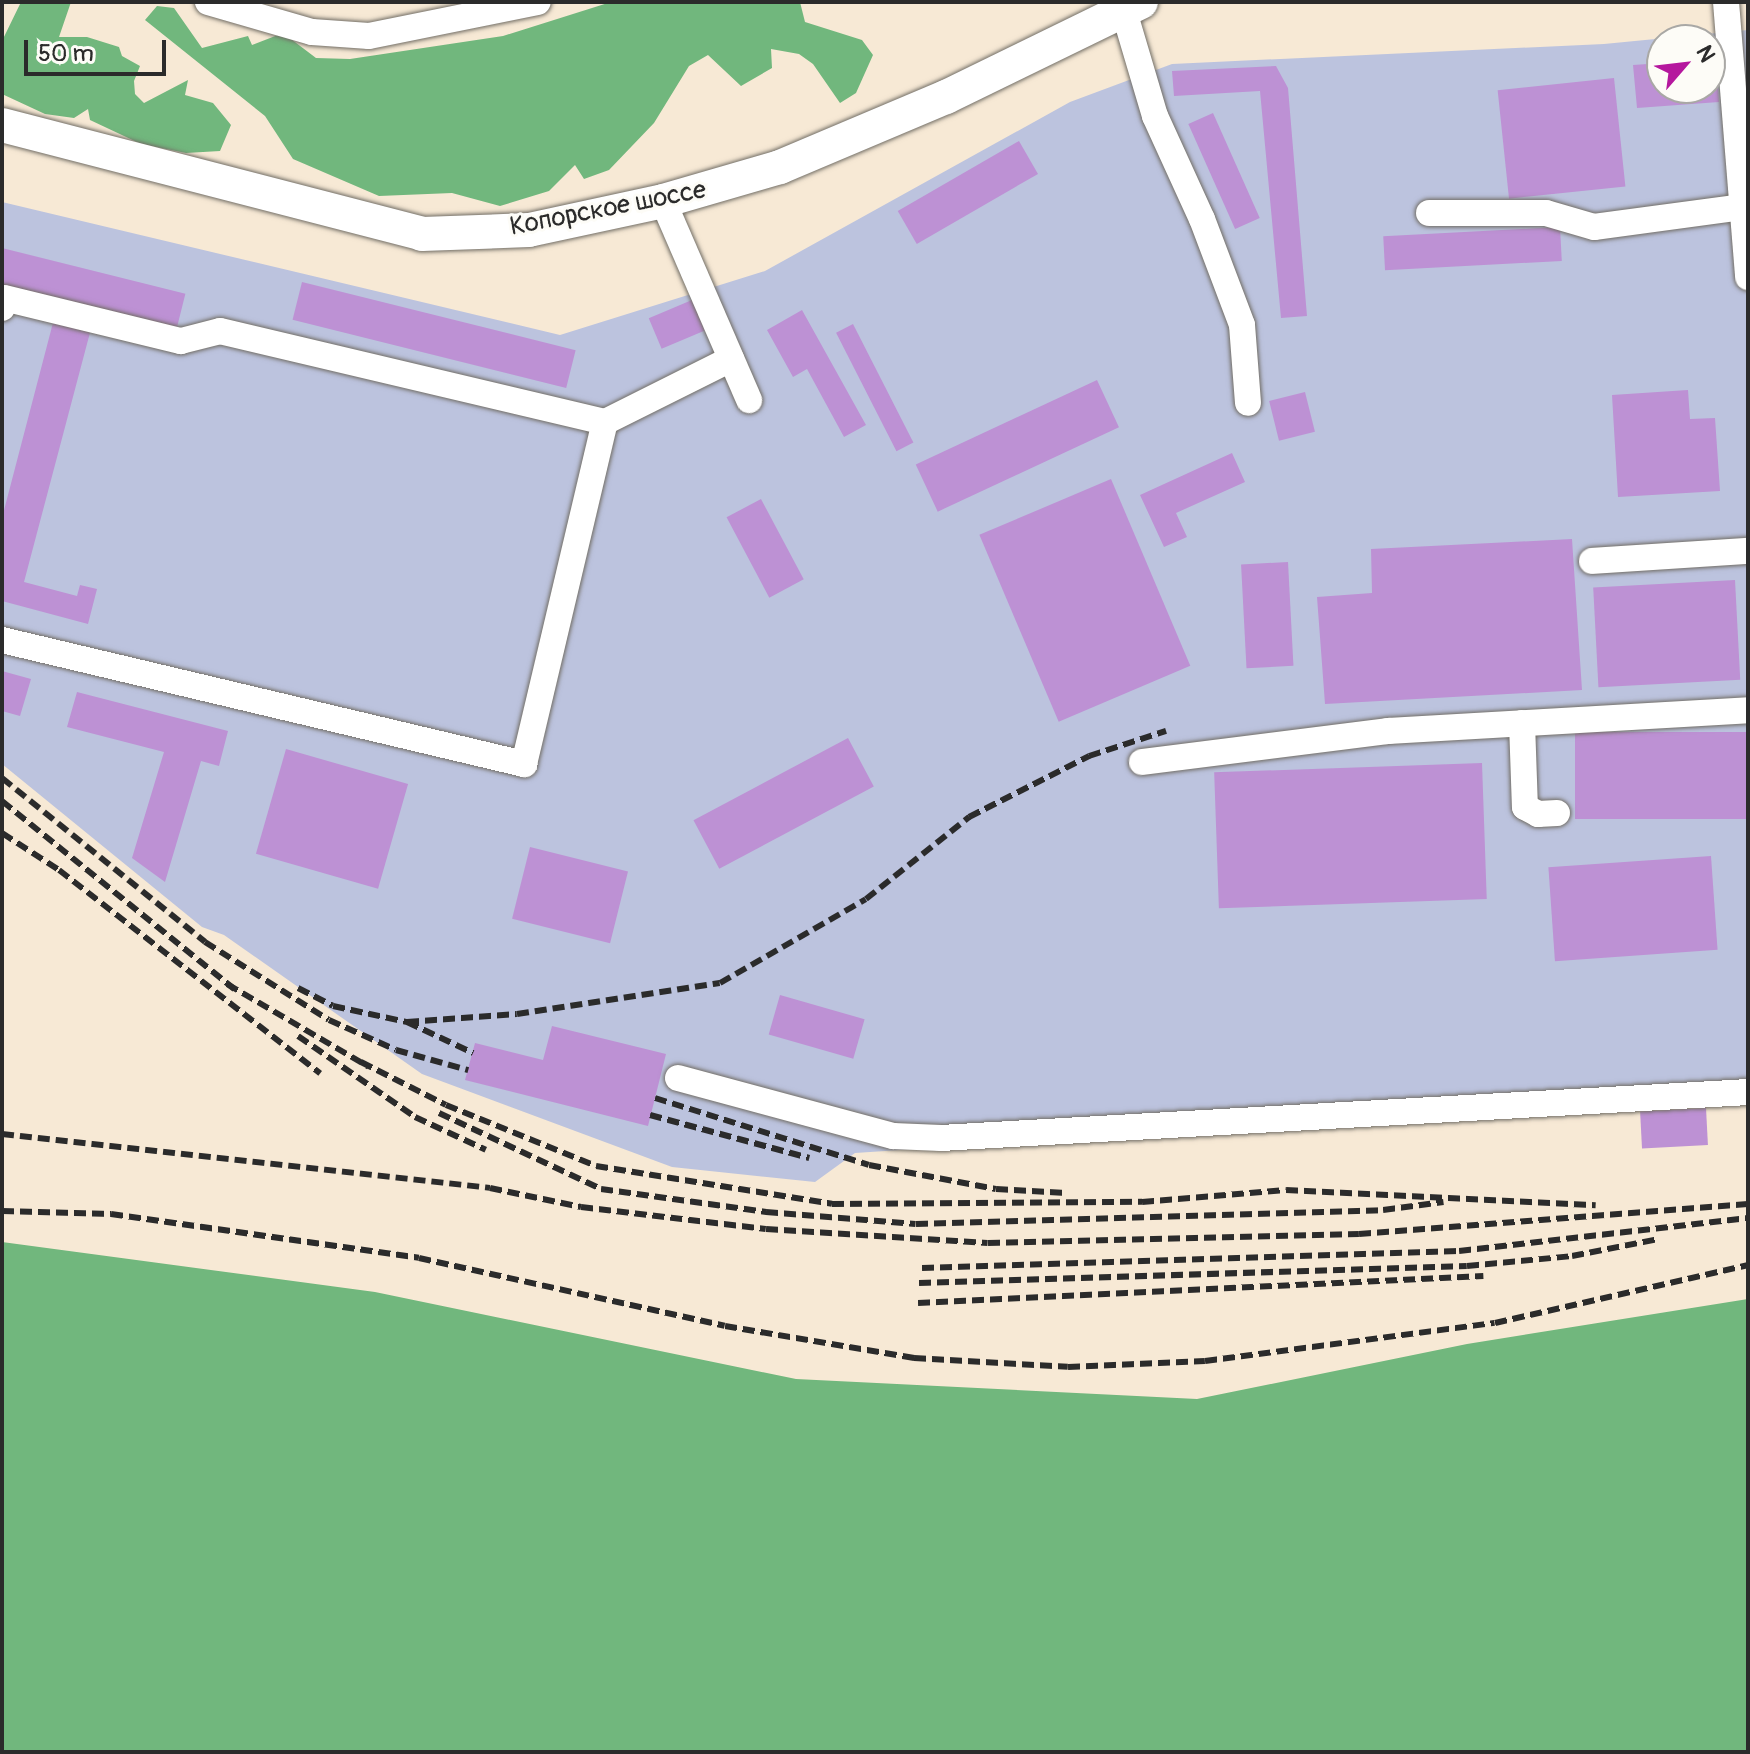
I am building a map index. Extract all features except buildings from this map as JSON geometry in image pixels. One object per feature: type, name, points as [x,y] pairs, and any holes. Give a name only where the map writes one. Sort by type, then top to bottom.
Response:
[{"type":"main road","name":"Копорское шоссе","points":[[2,125],[422,234],[529,230],[663,201],[780,167],[854,139],[1132,5]]},
{"type":"street","points":[[208,2],[312,32],[369,36],[538,2]]},
{"type":"street","points":[[1132,5],[1155,116],[1202,219],[1242,325],[1248,403]]},
{"type":"street","points":[[1734,15],[1748,277]]},
{"type":"street","points":[[663,201],[749,400]]},
{"type":"street","points":[[1429,213],[1546,213],[1594,227],[1742,207]]},
{"type":"street","points":[[2,308],[4,298],[181,341],[220,331],[605,422],[731,359]]},
{"type":"street","points":[[2,640],[524,764],[605,422]]},
{"type":"street","points":[[1592,561],[1748,551]]},
{"type":"street","points":[[1142,762],[1388,731],[1748,710]]},
{"type":"street","points":[[1522,723],[1525,807],[1538,814],[1557,813]]},
{"type":"street","points":[[678,1078],[893,1136],[941,1138],[1748,1092]]},
{"type":"shaded area","points":[[1748,30],[1748,1094],[855,1153],[815,1182],[672,1167],[422,1074],[224,935],[202,927],[2,764],[2,202],[560,335],[765,271],[1070,102],[1172,64],[1646,40],[1646,104],[1726,104],[1726,32]]},
{"type":"green space","points":[[21,2],[71,2],[59,37],[87,37],[119,47],[122,56],[140,66],[134,81],[135,94],[144,103],[188,80],[185,95],[213,103],[231,125],[220,151],[186,153],[141,144],[90,120],[88,109],[74,118],[45,114],[2,94],[2,41]]},
{"type":"green space","points":[[611,2],[800,2],[805,22],[862,40],[873,55],[856,93],[840,103],[813,64],[799,54],[771,49],[772,68],[741,86],[708,55],[689,66],[654,123],[609,170],[584,179],[575,165],[549,191],[500,206],[452,193],[379,196],[293,159],[265,116],[145,20],[157,6],[174,8],[202,48],[248,36],[252,45],[283,33],[316,58],[350,59],[503,36]]},
{"type":"green space","points":[[2,1242],[375,1292],[796,1379],[1197,1399],[1467,1344],[1748,1299],[1748,1752],[2,1752]]},
{"type":"railway","points":[[407,1022],[517,1014],[720,983],[866,899],[969,817],[1089,756],[1166,731]]},
{"type":"railway","points":[[2,778],[205,942],[329,1020],[396,1050],[468,1070]]},
{"type":"railway","points":[[2,801],[234,989]]},
{"type":"railway","points":[[2,833],[59,870],[320,1073]]},
{"type":"railway","points":[[227,984],[369,1067]]},
{"type":"railway","points":[[298,988],[333,1006],[407,1022],[473,1053]]},
{"type":"railway","points":[[298,1036],[415,1117],[486,1150]]},
{"type":"railway","points":[[361,1062],[446,1105],[596,1166],[832,1204],[1142,1202],[1286,1190],[1596,1205]]},
{"type":"railway","points":[[655,1098],[869,1165],[996,1189],[1066,1193]]},
{"type":"railway","points":[[439,1113],[601,1189],[766,1212],[916,1224],[1383,1210],[1443,1202]]},
{"type":"railway","points":[[650,1115],[809,1158]]},
{"type":"railway","points":[[2,1134],[490,1188],[581,1207],[766,1229],[988,1243],[1359,1234],[1748,1204]]},
{"type":"railway","points":[[2,1211],[111,1214],[419,1258],[725,1326],[914,1358],[1068,1367],[1205,1361],[1495,1323],[1748,1265]]},
{"type":"railway","points":[[922,1268],[1459,1251],[1748,1218]]},
{"type":"railway","points":[[919,1283],[1467,1266],[1572,1256],[1659,1239]]},
{"type":"railway","points":[[918,1303],[1483,1276]]}]
